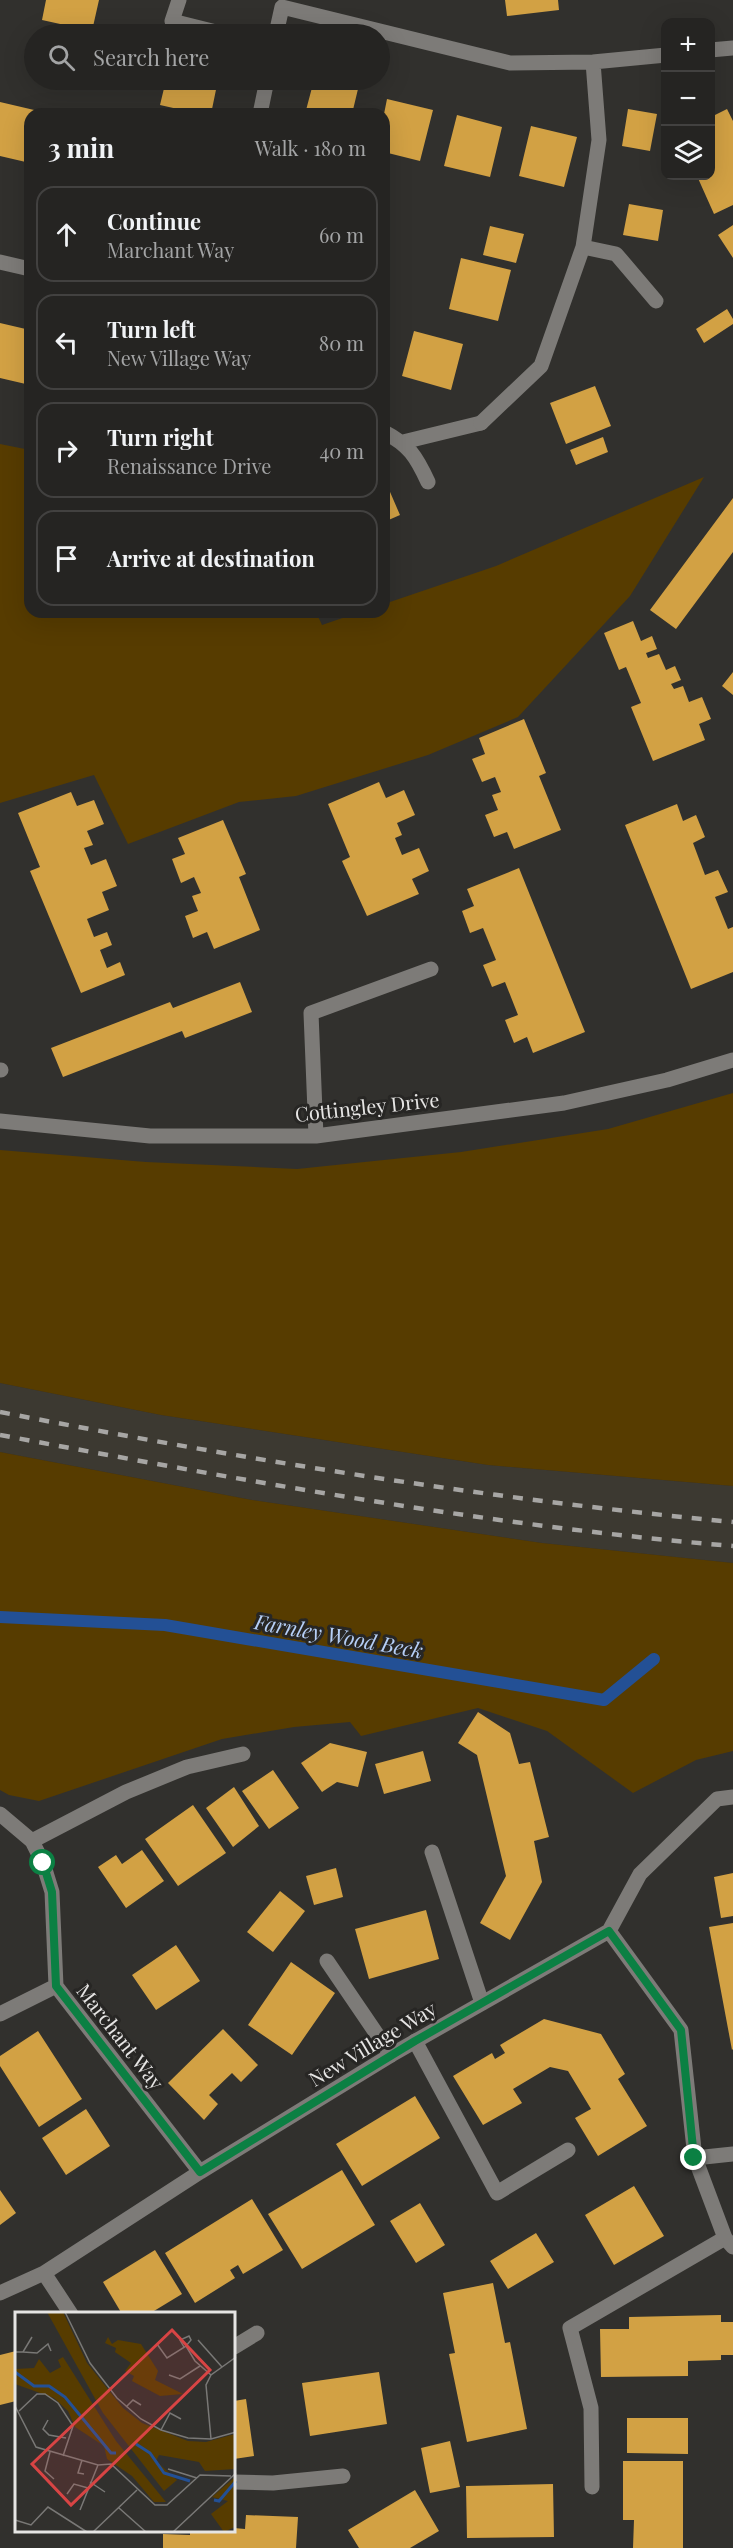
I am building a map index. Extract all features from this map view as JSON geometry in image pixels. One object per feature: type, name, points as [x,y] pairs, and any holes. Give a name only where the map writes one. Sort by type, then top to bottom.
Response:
[{"type":"street","points":[[179,0],[172,21],[184,24]]},
{"type":"street","points":[[278,24],[283,3],[362,24]]},
{"type":"street","points":[[390,31],[510,63],[593,62],[661,55]]},
{"type":"street","points":[[715,50],[733,48]]},
{"type":"street","points":[[403,442],[481,423],[541,366],[583,247],[599,140],[593,62]]},
{"type":"street","points":[[261,108],[265,90]]},
{"type":"street","points":[[583,247],[616,254],[656,301]]},
{"type":"street","points":[[0,262],[24,268]]},
{"type":"street","points":[[390,435],[403,442],[417,459],[428,482]]},
{"type":"street","points":[[316,1136],[311,1013],[431,969]]},
{"type":"street","name":"Cottingley Drive","points":[[0,1121],[150,1136],[316,1136],[564,1103],[668,1080],[733,1060]]},
{"type":"street","points":[[32,1841],[126,1792],[187,1767],[243,1755]]},
{"type":"street","points":[[592,2487],[591,2408],[570,2328],[729,2242],[694,2158],[681,2030],[609,1931],[640,1874],[717,1799],[733,1797]]},
{"type":"street","name":"Marchant Way","points":[[0,1814],[32,1841],[43,1863],[52,1892],[56,1986],[200,2172]]},
{"type":"street","points":[[432,1852],[482,2003]]},
{"type":"street","name":"New Village Way","points":[[0,2293],[44,2273],[200,2172],[391,2055],[609,1931]]},
{"type":"street","points":[[327,1961],[391,2055]]},
{"type":"street","points":[[0,2014],[56,1986]]},
{"type":"street","points":[[415,2041],[497,2193],[568,2150]]},
{"type":"street","points":[[694,2158],[733,2154]]},
{"type":"street","points":[[44,2273],[71,2312]]},
{"type":"street","points":[[236,2346],[256,2332]]},
{"type":"street","points":[[236,2482],[273,2483],[343,2476]]},
{"type":"shaded area","points":[[0,444],[24,449],[24,618],[319,618],[322,625],[342,618],[390,618],[390,602],[496,566],[704,477],[630,596],[518,717],[428,755],[296,796],[239,802],[128,844],[94,775],[0,803]]},
{"type":"shaded area","points":[[733,1093],[733,1486],[488,1465],[161,1415],[0,1383],[0,1150],[146,1162],[297,1169],[461,1152],[608,1129]]},
{"type":"shaded area","points":[[0,1383],[161,1415],[488,1465],[733,1486],[733,1563],[542,1543],[252,1500],[0,1452]]},
{"type":"shaded area","points":[[0,1452],[252,1500],[542,1543],[733,1563],[733,1751],[696,1760],[633,1793],[547,1731],[478,1708],[361,1736],[350,1722],[294,1727],[222,1739],[39,1801],[9,1795],[0,1790]]},
{"type":"building","points":[[46,0],[99,0],[94,24],[60,24],[42,20]]},
{"type":"building","points":[[505,0],[558,0],[559,10],[507,16]]},
{"type":"building","points":[[164,90],[216,90],[212,108],[173,108],[160,105]]},
{"type":"building","points":[[311,90],[358,90],[353,108],[307,108]]},
{"type":"building","points":[[387,99],[433,110],[420,161],[390,154],[390,108],[385,108]]},
{"type":"building","points":[[0,102],[26,108],[24,162],[0,156]]},
{"type":"building","points":[[628,109],[657,114],[650,151],[622,146]]},
{"type":"building","points":[[727,109],[733,121],[733,205],[714,214],[699,180],[715,180],[715,115]]},
{"type":"building","points":[[457,115],[502,127],[490,177],[444,166]]},
{"type":"building","points":[[531,126],[577,137],[564,187],[519,176]]},
{"type":"building","points":[[629,204],[663,210],[658,241],[623,235]]},
{"type":"building","points":[[733,225],[733,258],[718,235]]},
{"type":"building","points":[[490,226],[524,234],[516,263],[483,255]]},
{"type":"building","points":[[461,258],[511,270],[498,321],[449,309]]},
{"type":"building","points":[[727,309],[733,319],[733,324],[704,343],[696,329]]},
{"type":"building","points":[[0,323],[24,329],[24,384],[0,378]]},
{"type":"building","points":[[414,331],[463,344],[451,390],[402,376]]},
{"type":"building","points":[[595,386],[611,426],[566,444],[550,403]]},
{"type":"building","points":[[603,437],[608,452],[576,465],[570,450]]},
{"type":"building","points":[[390,492],[400,515],[390,519]]},
{"type":"building","points":[[733,498],[733,552],[676,629],[650,610]]},
{"type":"building","points":[[633,621],[641,641],[652,636],[657,649],[646,653],[648,658],[659,654],[666,670],[675,666],[681,680],[671,684],[674,689],[683,686],[689,702],[702,697],[711,719],[699,724],[705,740],[653,761],[631,707],[641,703],[626,667],[619,670],[604,633]]},
{"type":"building","points":[[733,672],[733,695],[722,686]]},
{"type":"building","points":[[524,719],[546,773],[539,776],[561,830],[514,849],[507,832],[494,837],[485,815],[498,810],[492,795],[501,792],[495,777],[482,782],[472,759],[485,754],[479,738]]},
{"type":"building","points":[[379,782],[386,798],[404,790],[415,815],[397,823],[402,835],[395,838],[402,855],[419,848],[429,871],[412,879],[419,894],[367,916],[342,861],[350,857],[328,804]]},
{"type":"building","points":[[71,792],[77,806],[94,800],[104,824],[87,831],[93,845],[84,848],[91,865],[106,859],[117,886],[102,892],[109,910],[87,919],[94,937],[107,932],[112,945],[100,950],[107,968],[120,962],[125,975],[81,993],[30,871],[40,867],[18,813]]},
{"type":"building","points":[[677,804],[683,821],[696,815],[705,837],[693,843],[705,875],[718,870],[728,892],[715,897],[728,929],[733,927],[733,972],[691,989],[625,825]]},
{"type":"building","points":[[223,820],[246,874],[239,877],[260,930],[214,949],[207,932],[193,938],[185,916],[198,911],[192,896],[201,893],[194,877],[181,883],[172,859],[185,854],[178,838]]},
{"type":"building","points":[[519,868],[585,1032],[533,1053],[527,1037],[514,1043],[505,1020],[518,1015],[505,982],[492,987],[483,965],[496,960],[483,928],[470,933],[462,911],[474,906],[467,889]]},
{"type":"building","points":[[240,982],[252,1012],[185,1038],[182,1031],[63,1077],[51,1048],[170,1002],[173,1008]]},
{"type":"building","points":[[478,1712],[510,1733],[519,1764],[530,1762],[549,1837],[534,1841],[542,1882],[510,1940],[480,1923],[506,1876],[477,1755],[458,1743]]},
{"type":"building","points":[[330,1743],[367,1752],[358,1787],[337,1782],[322,1792],[301,1763]]},
{"type":"building","points":[[423,1751],[431,1781],[384,1794],[375,1764]]},
{"type":"building","points":[[273,1770],[299,1808],[269,1829],[242,1791]]},
{"type":"building","points":[[234,1787],[259,1826],[233,1847],[206,1808]]},
{"type":"building","points":[[193,1805],[226,1853],[178,1886],[145,1839]]},
{"type":"building","points":[[142,1850],[164,1881],[126,1908],[98,1867],[116,1855],[122,1864]]},
{"type":"building","points":[[336,1868],[343,1897],[314,1905],[306,1876]]},
{"type":"building","points":[[733,1873],[733,1916],[721,1918],[714,1877]]},
{"type":"building","points":[[280,1891],[305,1911],[273,1952],[247,1932]]},
{"type":"building","points":[[426,1910],[439,1959],[369,1979],[355,1929]]},
{"type":"building","points":[[733,1923],[733,2049],[732,2050],[709,1927]]},
{"type":"building","points":[[176,1945],[200,1981],[156,2010],[132,1975]]},
{"type":"building","points":[[291,1962],[335,1993],[292,2055],[248,2025]]},
{"type":"building","points":[[544,2019],[601,2034],[625,2074],[618,2079],[647,2126],[598,2156],[575,2118],[591,2109],[568,2071],[550,2067],[513,2089],[522,2103],[483,2125],[453,2076],[492,2053],[495,2059],[505,2053],[500,2045]]},
{"type":"building","points":[[223,2029],[258,2065],[241,2082],[232,2073],[209,2095],[218,2104],[204,2120],[168,2083]]},
{"type":"building","points":[[38,2031],[82,2099],[39,2127],[0,2066],[0,2056]]},
{"type":"building","points":[[415,2096],[440,2138],[362,2186],[336,2144]]},
{"type":"building","points":[[86,2109],[110,2146],[66,2175],[42,2138]]},
{"type":"building","points":[[342,2170],[375,2225],[302,2269],[268,2214]]},
{"type":"building","points":[[634,2186],[664,2236],[614,2265],[585,2215]]},
{"type":"building","points":[[0,2190],[16,2213],[0,2225]]},
{"type":"building","points":[[252,2199],[283,2250],[243,2274],[238,2265],[230,2270],[235,2278],[195,2303],[165,2253]]},
{"type":"building","points":[[420,2203],[445,2245],[416,2263],[390,2221]]},
{"type":"building","points":[[536,2233],[554,2262],[508,2289],[490,2261]]},
{"type":"building","points":[[155,2250],[182,2294],[152,2312],[121,2312],[103,2282]]},
{"type":"building","points":[[493,2283],[505,2343],[510,2342],[527,2429],[467,2442],[449,2354],[455,2353],[443,2293]]},
{"type":"building","points":[[721,2315],[721,2322],[733,2322],[733,2355],[721,2355],[721,2360],[688,2361],[688,2376],[601,2377],[600,2329],[629,2329],[629,2317]]},
{"type":"building","points":[[15,2351],[15,2401],[0,2405],[0,2355]]},
{"type":"building","points":[[379,2372],[387,2424],[310,2436],[302,2383]]},
{"type":"building","points":[[246,2399],[254,2456],[236,2459],[236,2401]]},
{"type":"building","points":[[627,2418],[688,2418],[688,2454],[627,2453]]},
{"type":"building","points":[[450,2441],[460,2487],[430,2493],[421,2448]]},
{"type":"building","points":[[623,2461],[683,2461],[683,2548],[633,2548],[634,2520],[623,2520]]},
{"type":"building","points":[[553,2484],[554,2537],[467,2538],[466,2486]]},
{"type":"building","points":[[415,2490],[439,2531],[410,2548],[359,2548],[348,2530]]},
{"type":"building","points":[[246,2515],[298,2517],[296,2548],[163,2548],[163,2534],[236,2533],[236,2528],[245,2529]]},
{"type":"waterway","name":"Farnley Wood Beck","points":[[0,1617],[165,1625],[604,1700],[654,1659]]},
{"type":"railway","points":[[0,1412],[182,1446],[365,1476],[549,1502],[733,1522]]},
{"type":"railway","points":[[0,1435],[274,1485],[457,1514],[549,1527],[733,1546]]},
{"type":"route","points":[[43,1863],[52,1892],[56,1986],[200,2172],[415,2041],[609,1931],[681,2030],[694,2158]]}]
